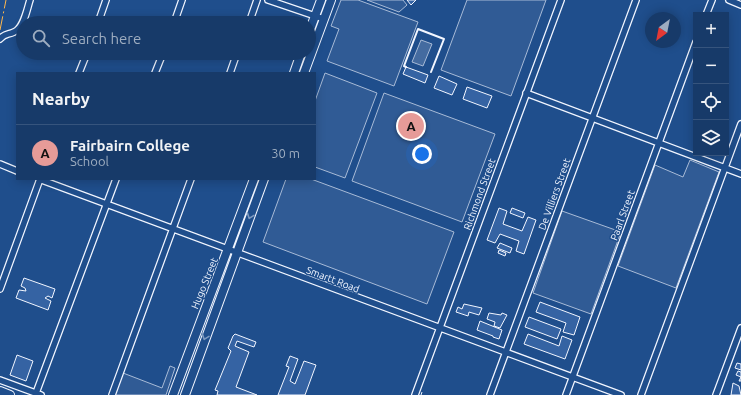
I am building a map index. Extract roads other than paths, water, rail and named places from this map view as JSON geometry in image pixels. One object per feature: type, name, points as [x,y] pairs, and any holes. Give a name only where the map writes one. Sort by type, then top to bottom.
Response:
[{"type":"street","points":[[24,16],[30,0]]},
{"type":"street","points":[[100,16],[106,0]]},
{"type":"street","points":[[176,16],[182,0]]},
{"type":"street","points":[[251,16],[257,0]]},
{"type":"street","points":[[268,0],[312,16]]},
{"type":"street","points":[[315,16],[321,0]]},
{"type":"street","points":[[316,41],[331,0]]},
{"type":"street","name":"Richmond Street","points":[[415,395],[561,0]]},
{"type":"street","name":"De Villiers Street","points":[[490,395],[636,0]]},
{"type":"street","points":[[707,12],[712,0]]},
{"type":"street","points":[[729,0],[741,5]]},
{"type":"street","points":[[316,17],[324,19]]},
{"type":"street","points":[[0,39],[3,35],[16,31]]},
{"type":"street","name":"Paarl Street","points":[[566,395],[694,48]]},
{"type":"street","points":[[79,72],[84,60]]},
{"type":"street","points":[[155,72],[160,60]]},
{"type":"street","points":[[230,72],[235,60]]},
{"type":"street","points":[[294,72],[299,60]]},
{"type":"street","points":[[304,72],[309,60]]},
{"type":"street","points":[[526,93],[741,174]]},
{"type":"street","points":[[641,395],[741,124]]},
{"type":"street","points":[[0,164],[16,171]]},
{"type":"street","points":[[0,289],[40,180]]},
{"type":"street","name":"Smartt Road","points":[[43,180],[621,395]]},
{"type":"street","points":[[0,380],[39,394],[116,180]]},
{"type":"street","points":[[112,395],[191,180]]},
{"type":"street","name":"Hugo Street","points":[[173,395],[254,180]]},
{"type":"street","name":"Hugo Street","points":[[184,395],[264,180]]},
{"type":"street","points":[[716,395],[741,328]]},
{"type":"street","points":[[188,355],[198,358]]},
{"type":"street","points":[[0,391],[10,395]]},
{"type":"place","name":"Fairbairn College","points":[[411,126]]}]
